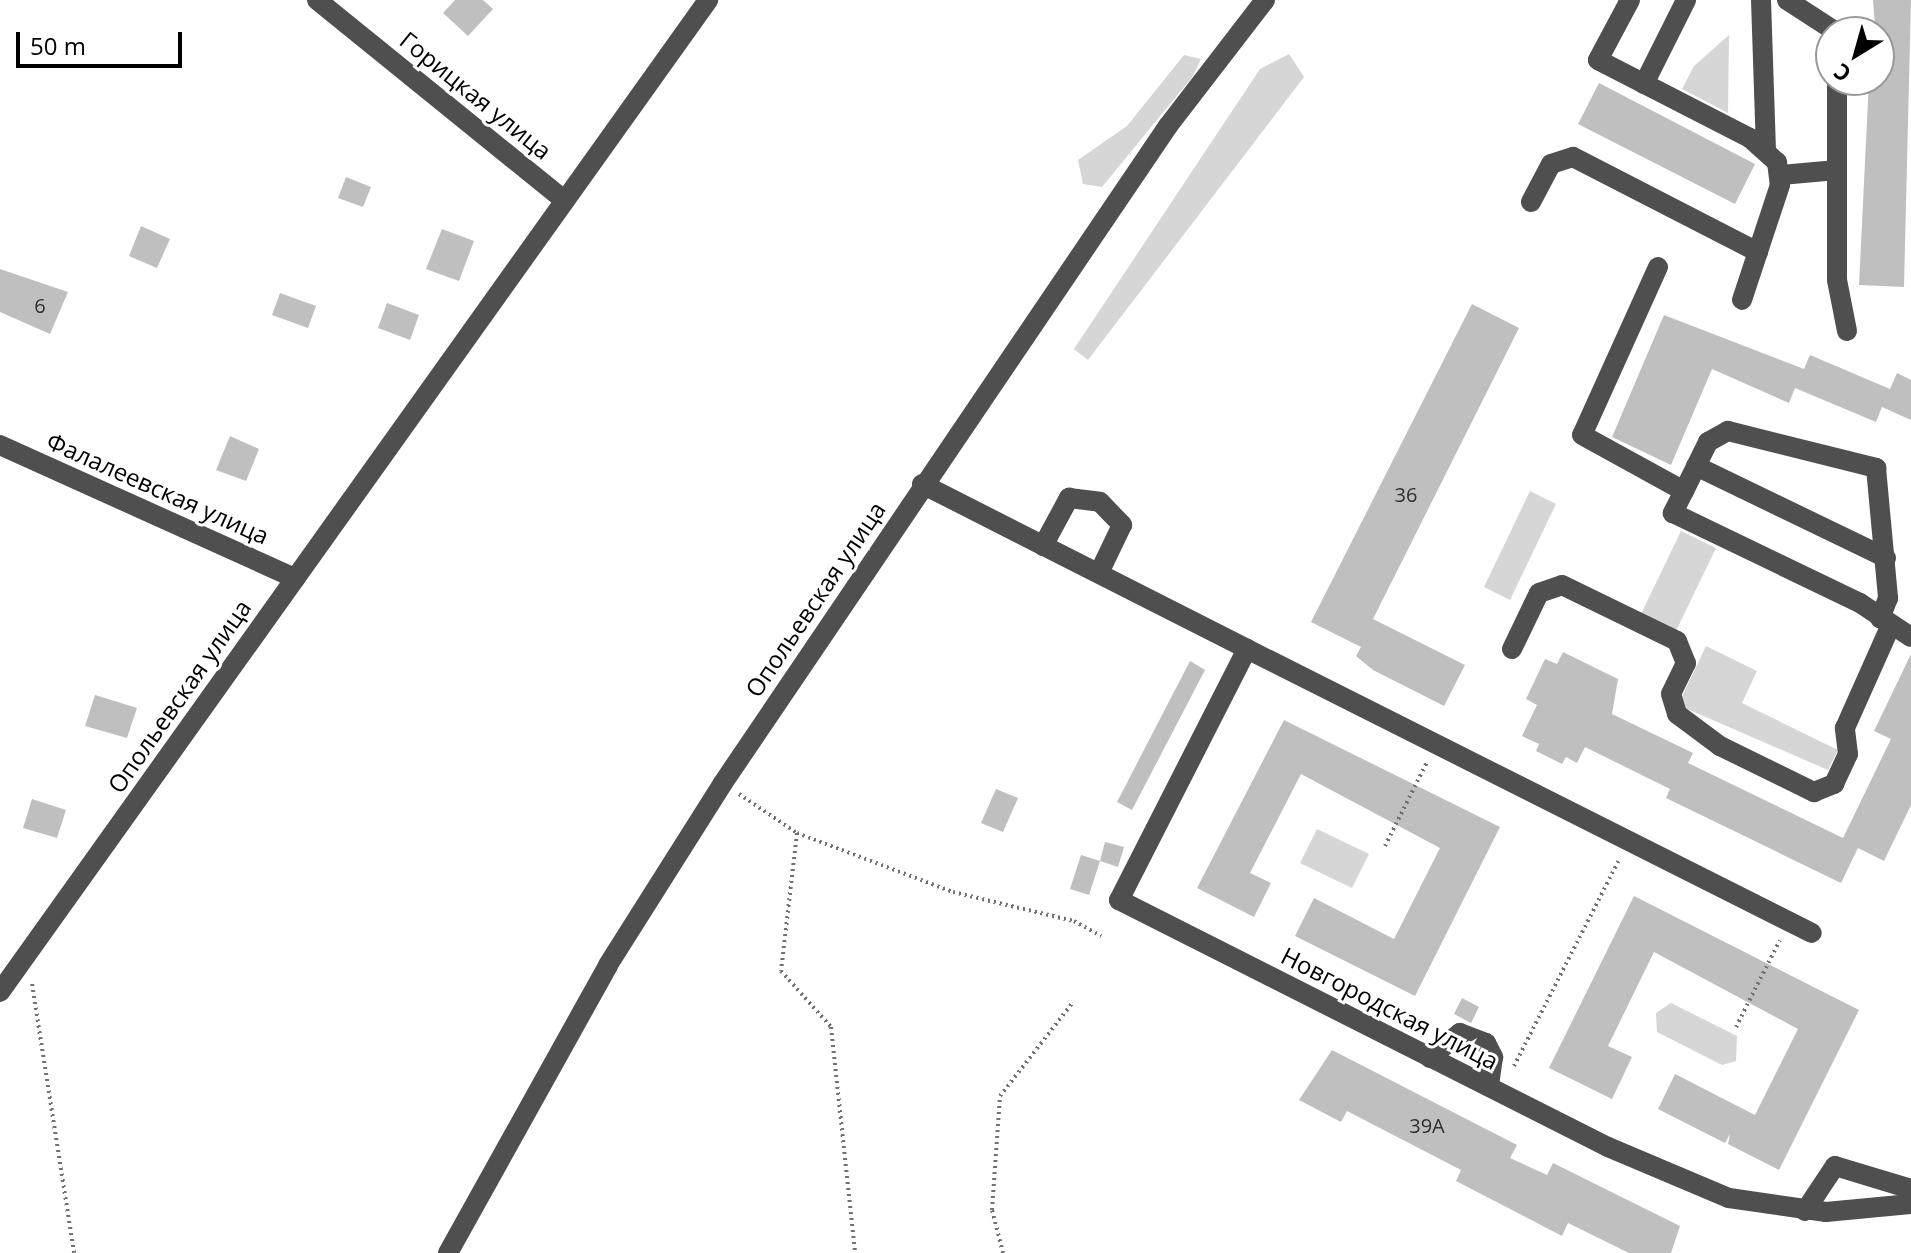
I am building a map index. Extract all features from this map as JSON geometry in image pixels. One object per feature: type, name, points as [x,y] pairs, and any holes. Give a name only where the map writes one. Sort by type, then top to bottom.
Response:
[{"type":"street","name":"Горицкая улица","points":[[317,0],[565,201]]},
{"type":"street","name":"Опольевская улица","points":[[0,992],[708,0]]},
{"type":"street","name":"Опольевская улица","points":[[448,1253],[608,965],[723,783],[922,484],[1168,126],[1265,0]]},
{"type":"street","points":[[1630,0],[1598,60],[1766,149]]},
{"type":"street","points":[[1644,84],[1686,0]]},
{"type":"street","points":[[1742,300],[1781,175],[1766,149],[1761,0]]},
{"type":"street","points":[[1787,0],[1815,18]]},
{"type":"street","points":[[1837,96],[1837,280],[1847,331]]},
{"type":"street","points":[[1531,202],[1551,164],[1573,157],[1758,252]]},
{"type":"street","points":[[1781,175],[1837,170]]},
{"type":"street","points":[[1658,267],[1582,435],[1590,446],[1684,491]]},
{"type":"street","points":[[1512,649],[1539,593],[1562,585],[1677,641],[1686,663],[1671,694],[1677,714],[1720,746],[1814,792],[1834,784],[1848,754],[1845,728],[1885,623],[1888,598],[1882,481],[1863,460],[1728,431],[1716,433],[1673,513],[1885,623],[1911,637]]},
{"type":"street","name":"Фалалеевская улица","points":[[0,445],[295,578]]},
{"type":"street","points":[[1696,466],[1886,558]]},
{"type":"street","points":[[922,484],[1812,933]]},
{"type":"street","points":[[1043,546],[1069,498],[1100,502],[1122,525],[1099,573]]},
{"type":"street","name":"Новгородская улица","points":[[1247,649],[1119,900],[1430,1058],[1672,1176],[1744,1202],[1805,1211],[1911,1204]]},
{"type":"street","points":[[1430,1058],[1460,1033],[1486,1043],[1493,1057],[1495,1090]]},
{"type":"street","points":[[1805,1211],[1835,1166],[1911,1189]]},
{"type":"path","points":[[1385,846],[1436,744]]},
{"type":"path","points":[[723,783],[797,833],[953,892],[1074,921],[1101,936]]},
{"type":"path","points":[[797,833],[781,971],[831,1027],[855,1253]]},
{"type":"path","points":[[1495,1090],[1628,840]]},
{"type":"path","points":[[1736,1027],[1789,922]]},
{"type":"path","points":[[28,954],[74,1253]]},
{"type":"path","points":[[1003,1253],[992,1210],[1000,1096],[1074,1001]]},
{"type":"shaded area","points":[[1729,35],[1728,113],[1682,89],[1694,66]]},
{"type":"shaded area","points":[[1289,54],[1304,77],[1088,360],[1074,349],[1260,69]]},
{"type":"shaded area","points":[[1184,55],[1201,59],[1193,76],[1102,187],[1083,184],[1078,160],[1127,126]]},
{"type":"shaded area","points":[[1530,491],[1556,504],[1510,600],[1484,587]]},
{"type":"shaded area","points":[[1681,531],[1716,548],[1676,631],[1641,614]]},
{"type":"shaded area","points":[[1706,646],[1757,671],[1742,703],[1838,750],[1828,770],[1678,705]]},
{"type":"shaded area","points":[[1317,829],[1369,854],[1352,888],[1300,863]]},
{"type":"shaded area","points":[[1671,1003],[1737,1036],[1736,1061],[1722,1065],[1657,1032],[1656,1013]]},
{"type":"building","points":[[455,0],[483,0],[493,9],[468,36],[443,13]]},
{"type":"building","points":[[1873,0],[1911,0],[1904,287],[1859,285],[1868,96],[1895,96],[1895,16],[1874,16]]},
{"type":"building","points":[[1599,83],[1755,164],[1735,204],[1578,124]]},
{"type":"building","points":[[346,177],[371,187],[363,207],[338,198]]},
{"type":"building","points":[[141,226],[170,239],[157,268],[129,256]]},
{"type":"building","points":[[442,229],[474,241],[459,281],[426,269]]},
{"type":"building","points":[[0,269],[68,292],[50,334],[0,312]]},
{"type":"building","points":[[280,293],[316,306],[308,328],[272,315]]},
{"type":"building","points":[[387,303],[419,315],[410,340],[378,328]]},
{"type":"building","points":[[1472,304],[1519,328],[1373,619],[1465,665],[1444,706],[1373,670],[1356,656],[1361,647],[1311,622]]},
{"type":"building","points":[[1664,315],[1804,369],[1810,355],[1890,389],[1897,373],[1911,380],[1911,420],[1882,407],[1876,422],[1795,388],[1789,403],[1712,369],[1671,465],[1612,437]]},
{"type":"building","points":[[230,436],[259,449],[246,481],[216,470]]},
{"type":"building","points":[[1563,652],[1618,679],[1612,714],[1693,753],[1688,763],[1843,838],[1891,739],[1874,731],[1911,654],[1911,805],[1884,861],[1858,848],[1841,883],[1666,798],[1670,789],[1585,747],[1577,763],[1566,757],[1562,764],[1536,751],[1539,744],[1522,736],[1537,705],[1526,699],[1545,659],[1557,664]]},
{"type":"building","points":[[1190,661],[1205,670],[1132,810],[1117,802]]},
{"type":"building","points":[[95,695],[137,708],[127,738],[85,726]]},
{"type":"building","points":[[1284,720],[1500,827],[1415,996],[1295,936],[1314,898],[1394,939],[1440,848],[1301,774],[1250,873],[1271,883],[1254,917],[1197,888]]},
{"type":"building","points":[[996,789],[1018,798],[1003,832],[981,823]]},
{"type":"building","points":[[32,799],[66,810],[57,838],[23,828]]},
{"type":"building","points":[[1105,842],[1124,847],[1118,867],[1100,861]]},
{"type":"building","points":[[1081,855],[1100,861],[1089,895],[1070,889]]},
{"type":"building","points":[[1634,896],[1859,1010],[1779,1170],[1728,1144],[1730,1134],[1725,1143],[1658,1109],[1675,1074],[1755,1115],[1798,1029],[1654,952],[1608,1046],[1632,1057],[1612,1099],[1549,1068]]},
{"type":"building","points":[[1462,998],[1479,1007],[1471,1023],[1454,1014]]},
{"type":"building","points":[[1332,1050],[1517,1145],[1510,1158],[1547,1175],[1553,1163],[1680,1226],[1671,1253],[1629,1253],[1568,1223],[1562,1236],[1456,1181],[1461,1170],[1347,1111],[1341,1122],[1299,1100]]}]
